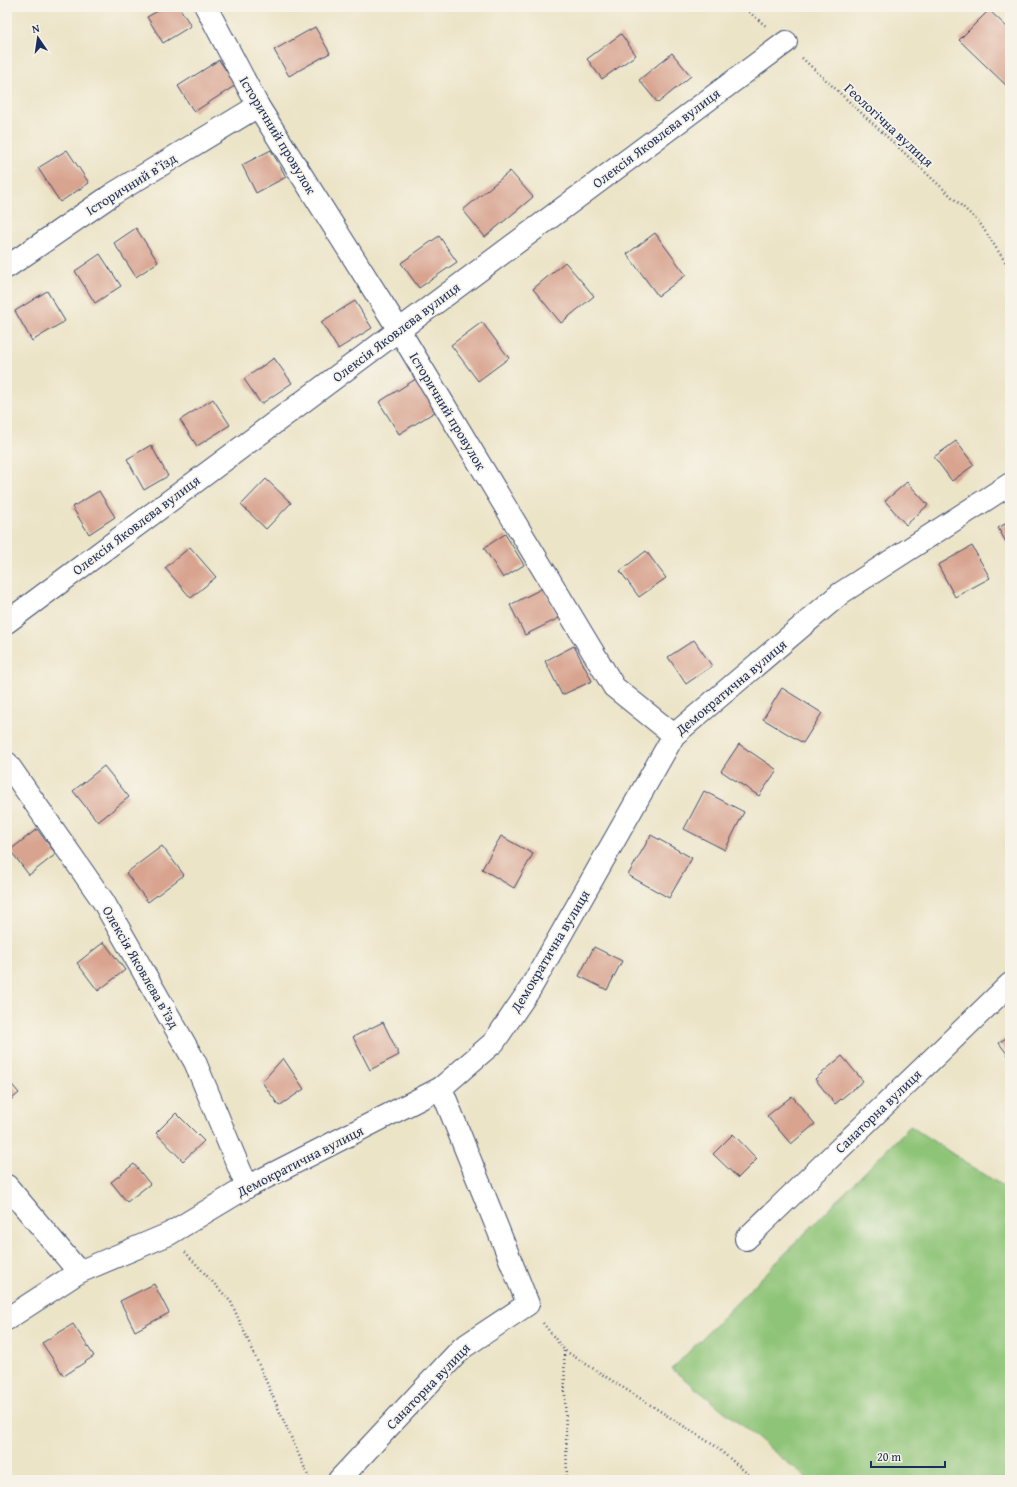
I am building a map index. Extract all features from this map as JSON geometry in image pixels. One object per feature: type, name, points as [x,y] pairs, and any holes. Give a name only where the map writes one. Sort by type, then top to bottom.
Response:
[{"type":"street","name":"Історичний провулок","points":[[206,7],[258,106],[399,330],[614,687],[674,735]]},
{"type":"street","name":"Олексія Яковлєва вулиця","points":[[7,622],[786,42]]},
{"type":"street","name":"Історичний в’їзд","points":[[7,267],[112,194],[258,106]]},
{"type":"street","name":"Демократична вулиця","points":[[7,1319],[79,1272],[169,1234],[247,1187],[441,1088],[494,1042],[530,989],[674,735],[841,594],[1010,484]]},
{"type":"street","name":"Олексія Яковлєва в’їзд","points":[[7,763],[103,901],[195,1062],[247,1187]]},
{"type":"street","name":"Санаторна вулиця","points":[[746,1239],[1010,984]]},
{"type":"street","points":[[441,1088],[528,1304]]},
{"type":"street","points":[[7,1186],[79,1272]]},
{"type":"street","name":"Санаторна вулиця","points":[[339,1480],[462,1348],[528,1304]]},
{"type":"path","name":"Геологічна вулиця","points":[[743,7],[786,42],[979,222],[1010,269]]},
{"type":"path","points":[[169,1234],[231,1302],[310,1480]]},
{"type":"path","points":[[528,1304],[564,1350],[715,1446],[756,1480]]},
{"type":"path","points":[[564,1350],[567,1480]]},
{"type":"green space","points":[[910,1126],[1010,1191],[1010,1480],[809,1480],[672,1369]]},
{"type":"building","points":[[165,7],[179,7],[191,26],[163,43],[147,17]]},
{"type":"building","points":[[989,10],[1010,30],[1010,89],[959,40]]},
{"type":"building","points":[[315,27],[330,53],[289,76],[274,50]]},
{"type":"building","points":[[621,34],[636,55],[602,79],[587,59]]},
{"type":"building","points":[[672,53],[691,76],[658,103],[639,80]]},
{"type":"building","points":[[219,60],[236,85],[194,112],[178,86]]},
{"type":"building","points":[[67,150],[89,183],[60,202],[38,168]]},
{"type":"building","points":[[271,150],[286,177],[256,193],[242,165]]},
{"type":"building","points":[[510,171],[533,197],[485,237],[463,210]]},
{"type":"building","points":[[136,228],[158,262],[136,277],[114,243]]},
{"type":"building","points":[[655,233],[686,275],[658,296],[627,254]]},
{"type":"building","points":[[439,236],[457,262],[419,288],[401,263]]},
{"type":"building","points":[[100,254],[121,286],[95,303],[75,271]]},
{"type":"building","points":[[565,262],[594,296],[561,323],[533,289]]},
{"type":"building","points":[[47,291],[65,321],[32,341],[15,311]]},
{"type":"building","points":[[355,301],[372,328],[338,349],[321,322]]},
{"type":"building","points":[[482,322],[509,358],[478,381],[451,345]]},
{"type":"building","points":[[274,358],[292,383],[261,404],[244,379]]},
{"type":"building","points":[[419,377],[438,410],[399,434],[379,402]]},
{"type":"building","points":[[213,399],[230,425],[197,446],[180,420]]},
{"type":"building","points":[[956,441],[974,465],[952,481],[934,457]]},
{"type":"building","points":[[151,445],[168,476],[144,490],[127,459]]},
{"type":"building","points":[[266,479],[291,503],[266,529],[241,505]]},
{"type":"building","points":[[907,482],[928,505],[906,525],[885,501]]},
{"type":"building","points":[[99,491],[115,517],[89,534],[72,507]]},
{"type":"building","points":[[1010,521],[1010,549],[998,528]]},
{"type":"building","points":[[505,534],[524,565],[503,578],[484,548]]},
{"type":"building","points":[[972,546],[990,578],[955,597],[938,565]]},
{"type":"building","points":[[190,547],[216,577],[191,598],[165,568]]},
{"type":"building","points":[[646,551],[666,578],[639,597],[620,571]]},
{"type":"building","points":[[543,588],[559,618],[525,635],[510,605]]},
{"type":"building","points":[[694,640],[712,666],[686,684],[668,657]]},
{"type":"building","points":[[574,646],[592,681],[562,695],[545,661]]},
{"type":"building","points":[[782,688],[822,713],[803,743],[763,719]]},
{"type":"building","points":[[739,744],[777,770],[759,796],[721,771]]},
{"type":"building","points":[[104,766],[129,797],[98,822],[73,791]]},
{"type":"building","points":[[704,791],[744,812],[725,850],[684,829]]},
{"type":"building","points":[[37,829],[56,854],[29,875],[10,850]]},
{"type":"building","points":[[651,835],[692,858],[669,898],[628,875]]},
{"type":"building","points":[[501,836],[533,854],[514,888],[482,869]]},
{"type":"building","points":[[162,846],[184,875],[148,902],[126,873]]},
{"type":"building","points":[[104,942],[125,970],[98,991],[77,963]]},
{"type":"building","points":[[594,947],[622,961],[607,990],[579,976]]},
{"type":"building","points":[[383,1022],[399,1055],[370,1070],[353,1037]]},
{"type":"building","points":[[1010,1035],[1010,1058],[999,1043]]},
{"type":"building","points":[[842,1056],[863,1081],[835,1104],[815,1079]]},
{"type":"building","points":[[283,1058],[304,1089],[279,1106],[262,1082]]},
{"type":"building","points":[[7,1079],[19,1093],[7,1103]]},
{"type":"building","points":[[792,1096],[815,1124],[791,1144],[767,1116]]},
{"type":"building","points":[[176,1113],[204,1141],[183,1161],[156,1133]]},
{"type":"building","points":[[733,1134],[757,1159],[738,1178],[713,1154]]},
{"type":"building","points":[[134,1164],[150,1184],[127,1202],[111,1182]]},
{"type":"building","points":[[154,1284],[169,1313],[135,1331],[120,1301]]},
{"type":"building","points":[[73,1324],[94,1356],[64,1376],[42,1343]]}]
